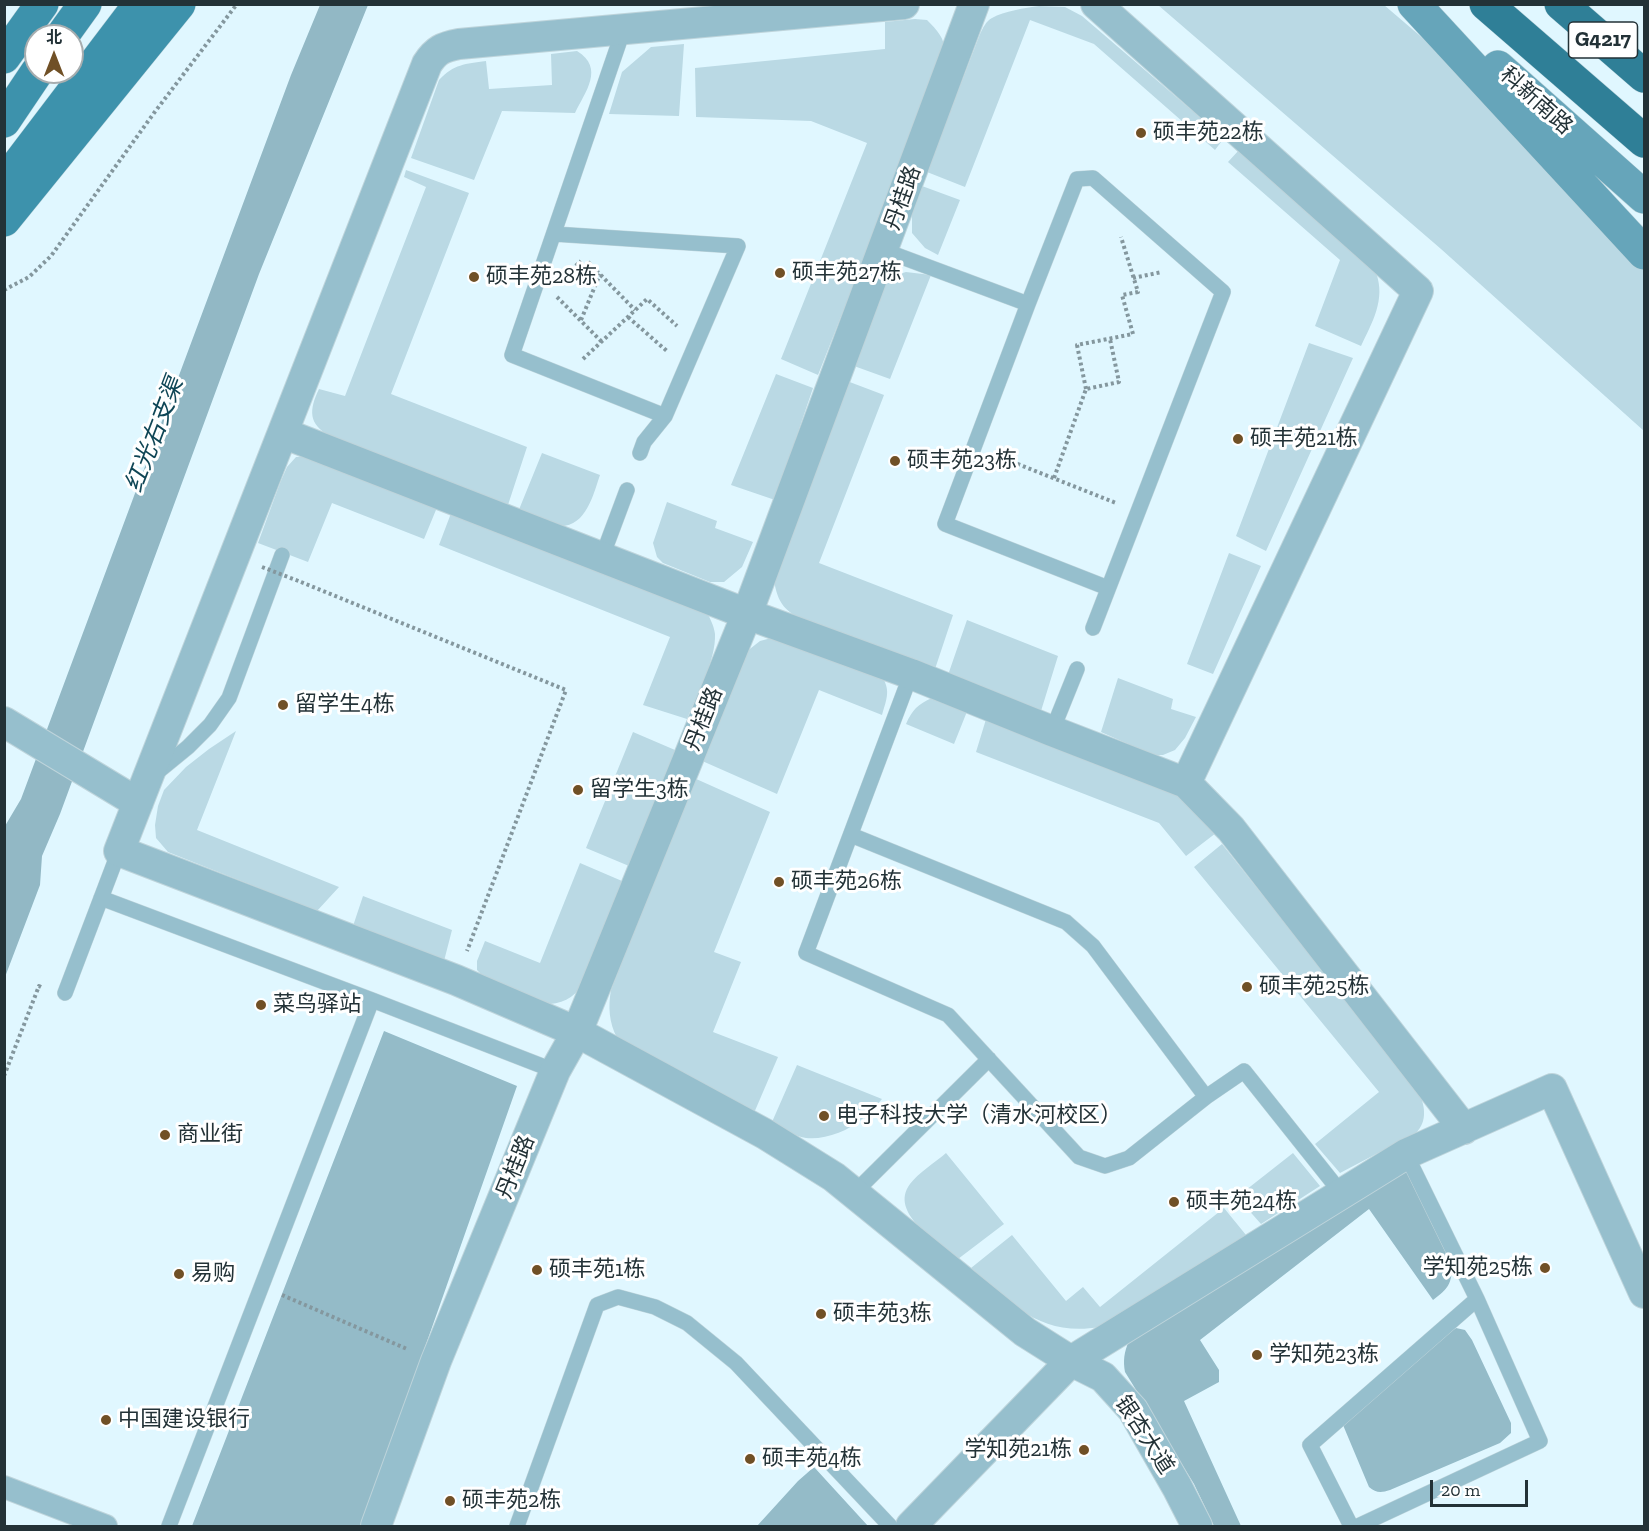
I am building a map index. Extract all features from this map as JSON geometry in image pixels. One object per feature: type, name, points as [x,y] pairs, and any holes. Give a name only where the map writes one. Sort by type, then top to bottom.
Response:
[{"type":"highway","points":[[1485,4],[1644,141]]},
{"type":"highway","name":"G4217","points":[[1561,4],[1644,76]]},
{"type":"main road","points":[[4,57],[42,4]]},
{"type":"main road","points":[[71,24],[85,4]]},
{"type":"main road","points":[[4,183],[140,4]]},
{"type":"main road","points":[[4,220],[179,4]]},
{"type":"main road","points":[[1414,4],[1644,253]]},
{"type":"main road","name":"科新南路","points":[[1427,4],[1644,197]]},
{"type":"main road","points":[[4,121],[30,84]]},
{"type":"street","points":[[119,851],[427,64],[433,55],[444,47],[459,44],[904,4]]},
{"type":"street","name":"丹桂路","points":[[376,1527],[436,1361],[555,1071],[577,1032],[747,614],[974,4]]},
{"type":"street","points":[[1096,4],[1418,291],[1186,783]]},
{"type":"street","points":[[283,433],[747,614],[911,674],[1186,783],[1231,829],[1464,1129]]},
{"type":"street","points":[[4,722],[88,774],[142,793]]},
{"type":"street","name":"银杏大道","points":[[119,851],[456,980],[577,1032],[765,1134],[834,1177],[1025,1332],[1103,1377],[1133,1410],[1194,1525]]},
{"type":"street","points":[[911,1527],[1071,1360],[1406,1154],[1552,1089],[1644,1293]]},
{"type":"street","points":[[4,1487],[106,1527]]},
{"type":"lane","points":[[623,31],[512,355],[665,416]]},
{"type":"lane","points":[[1093,628],[1223,292],[1094,178],[1077,179],[945,524],[1108,588]]},
{"type":"lane","points":[[554,234],[738,246],[665,416],[644,442],[640,453]]},
{"type":"lane","points":[[883,250],[1028,304]]},
{"type":"lane","points":[[602,557],[627,490]]},
{"type":"lane","points":[[142,793],[210,725],[228,698],[282,555]]},
{"type":"lane","points":[[1052,731],[1077,669]]},
{"type":"lane","points":[[911,674],[806,953],[948,1014],[1078,1157],[1105,1166],[1129,1158],[1244,1071],[1342,1194]]},
{"type":"lane","points":[[851,835],[1066,922],[1094,946],[1206,1098]]},
{"type":"lane","points":[[65,993],[119,851]]},
{"type":"lane","points":[[101,898],[555,1071]]},
{"type":"lane","points":[[169,1527],[372,1000]]},
{"type":"lane","points":[[854,1193],[989,1059]]},
{"type":"lane","points":[[1358,1527],[1540,1441],[1477,1299],[1406,1154]]},
{"type":"lane","points":[[517,1527],[597,1305],[618,1296],[655,1307],[687,1323],[736,1363],[890,1527]]},
{"type":"lane","points":[[1351,1527],[1310,1444],[1477,1299]]},
{"type":"path","points":[[4,291],[29,277],[51,256],[154,113],[237,4]]},
{"type":"path","points":[[1054,478],[1086,389],[1077,345],[1133,334],[1122,296],[1137,292],[1107,190]]},
{"type":"path","points":[[567,273],[584,258],[635,310]]},
{"type":"path","points":[[581,320],[600,274]]},
{"type":"path","points":[[549,289],[602,342]]},
{"type":"path","points":[[565,376],[647,299],[696,344]]},
{"type":"path","points":[[628,317],[686,367]]},
{"type":"path","points":[[1086,389],[1119,382],[1110,339]]},
{"type":"path","points":[[975,447],[1138,511]]},
{"type":"path","points":[[262,567],[566,690],[456,980]]},
{"type":"path","points":[[4,1076],[39,986],[65,993]]},
{"type":"path","points":[[261,1287],[436,1361]]},
{"type":"shaded area","points":[[320,5],[368,5],[259,274],[60,814],[42,856],[40,885],[5,977],[5,826],[21,799],[291,75]]},
{"type":"shaded area","points":[[1158,5],[1384,5],[1644,227],[1644,431],[1441,249]]},
{"type":"shaded area","points":[[1039,6],[1065,7],[1082,16],[1224,138],[1215,150],[1094,44],[1030,20],[965,187],[927,172],[985,25],[990,19],[1002,13]]},
{"type":"shaded area","points":[[927,20],[934,27],[942,39],[945,53],[818,375],[781,359],[867,143],[811,121],[696,117],[695,68],[885,49],[885,22]]},
{"type":"shaded area","points":[[684,44],[679,116],[609,114],[622,72],[651,47]]},
{"type":"shaded area","points":[[577,51],[590,65],[591,73],[587,89],[575,113],[502,111],[474,180],[411,158],[439,80],[450,71],[466,64],[486,61],[489,89],[552,85],[551,54]]},
{"type":"shaded area","points":[[1239,150],[1376,273],[1379,283],[1379,301],[1361,346],[1315,326],[1340,260],[1228,162]]},
{"type":"shaded area","points":[[406,170],[469,193],[391,394],[527,447],[507,508],[330,436],[318,427],[312,416],[313,404],[319,389],[345,396],[426,187],[404,177]]},
{"type":"shaded area","points":[[922,186],[960,200],[938,255],[925,248],[912,233],[912,211]]},
{"type":"shaded area","points":[[906,272],[931,275],[890,379],[854,366],[882,287],[893,276]]},
{"type":"shaded area","points":[[1309,343],[1353,358],[1266,551],[1236,536]]},
{"type":"shaded area","points":[[776,374],[813,388],[775,500],[731,485]]},
{"type":"shaded area","points":[[847,381],[884,395],[819,563],[953,615],[935,669],[794,615],[782,604],[776,591],[774,581]]},
{"type":"shaded area","points":[[542,453],[600,475],[587,509],[575,522],[568,525],[554,525],[518,512]]},
{"type":"shaded area","points":[[310,456],[438,505],[424,539],[332,503],[308,562],[258,543],[287,467],[296,457]]},
{"type":"shaded area","points":[[667,502],[717,521],[715,528],[753,542],[742,567],[724,582],[710,582],[663,563],[657,557],[653,543]]},
{"type":"shaded area","points":[[453,508],[704,608],[714,627],[714,644],[705,677],[687,719],[643,705],[670,637],[439,545]]},
{"type":"shaded area","points":[[1229,553],[1261,566],[1213,674],[1187,664]]},
{"type":"shaded area","points":[[967,620],[1058,656],[1041,711],[948,675]]},
{"type":"shaded area","points":[[775,637],[881,675],[887,694],[882,715],[819,690],[777,794],[700,760],[746,652],[760,641]]},
{"type":"shaded area","points":[[1118,678],[1173,699],[1171,709],[1196,717],[1185,738],[1175,750],[1163,755],[1153,755],[1101,732]]},
{"type":"shaded area","points":[[932,698],[968,709],[954,744],[906,724],[916,708]]},
{"type":"shaded area","points":[[987,716],[1166,784],[1216,833],[1186,856],[1159,823],[976,752]]},
{"type":"shaded area","points":[[236,731],[197,830],[339,887],[317,911],[168,852],[156,838],[155,825],[158,806],[164,790],[186,767]]},
{"type":"shaded area","points":[[633,732],[675,750],[629,866],[586,848]]},
{"type":"shaded area","points":[[694,778],[770,812],[714,952],[741,962],[713,1032],[778,1057],[754,1113],[617,1038],[611,1020],[609,1008],[611,990]]},
{"type":"shaded area","points":[[1222,844],[1418,1090],[1424,1107],[1424,1118],[1416,1133],[1340,1173],[1315,1144],[1379,1092],[1194,867]]},
{"type":"shaded area","points":[[580,863],[622,881],[585,980],[579,990],[566,1000],[550,1004],[482,975],[477,970],[477,961],[485,941],[540,963]]},
{"type":"shaded area","points":[[363,896],[452,930],[444,961],[353,926]]},
{"type":"shaded area","points":[[384,1031],[517,1086],[362,1526],[192,1526]]},
{"type":"shaded area","points":[[797,1065],[882,1099],[865,1117],[843,1131],[821,1138],[797,1136],[772,1122]]},
{"type":"shaded area","points":[[946,1153],[1004,1224],[958,1259],[919,1226],[906,1206],[905,1195],[913,1180]]},
{"type":"shaded area","points":[[1293,1153],[1320,1186],[1261,1224],[1237,1197]]},
{"type":"shaded area","points":[[1404,1165],[1452,1265],[1450,1282],[1442,1293],[1433,1300],[1369,1209],[1200,1340],[1219,1370],[1219,1382],[1184,1401],[1241,1526],[1214,1526],[1194,1484],[1125,1372],[1124,1356],[1129,1341]]},
{"type":"shaded area","points":[[1224,1208],[1246,1235],[1100,1327],[1079,1329],[1060,1327],[1028,1315],[971,1268],[1012,1235],[1066,1301],[1083,1287],[1100,1307]]},
{"type":"shaded area","points":[[1456,1328],[1465,1330],[1472,1340],[1511,1423],[1511,1433],[1500,1443],[1390,1490],[1381,1492],[1374,1490],[1369,1487],[1343,1425]]},
{"type":"shaded area","points":[[814,1467],[868,1526],[757,1526],[798,1481]]},
{"type":"place","name":"硕丰苑22栋","points":[[1141,133]]},
{"type":"place","name":"硕丰苑27栋","points":[[780,273]]},
{"type":"place","name":"硕丰苑28栋","points":[[474,277]]},
{"type":"place","name":"硕丰苑21栋","points":[[1238,439]]},
{"type":"place","name":"硕丰苑23栋","points":[[895,461]]},
{"type":"place","name":"留学生4栋","points":[[283,705]]},
{"type":"place","name":"留学生3栋","points":[[578,790]]},
{"type":"place","name":"硕丰苑26栋","points":[[779,882]]},
{"type":"place","name":"硕丰苑25栋","points":[[1247,987]]},
{"type":"place","name":"菜鸟驿站","points":[[261,1005]]},
{"type":"place","name":"电子科技大学（清水河校区）","points":[[824,1116]]},
{"type":"place","name":"商业街","points":[[165,1135]]},
{"type":"place","name":"硕丰苑24栋","points":[[1174,1202]]},
{"type":"place","name":"学知苑25栋","points":[[1545,1268]]},
{"type":"place","name":"硕丰苑1栋","points":[[537,1270]]},
{"type":"place","name":"易购","points":[[179,1274]]},
{"type":"place","name":"硕丰苑3栋","points":[[821,1314]]},
{"type":"place","name":"学知苑23栋","points":[[1257,1355]]},
{"type":"place","name":"中国建设银行","points":[[106,1420]]},
{"type":"place","name":"学知苑21栋","points":[[1084,1450]]},
{"type":"place","name":"硕丰苑4栋","points":[[750,1459]]},
{"type":"place","name":"硕丰苑2栋","points":[[450,1501]]},
{"type":"water label","name":"红光右支渠","points":[[155,435]]}]
